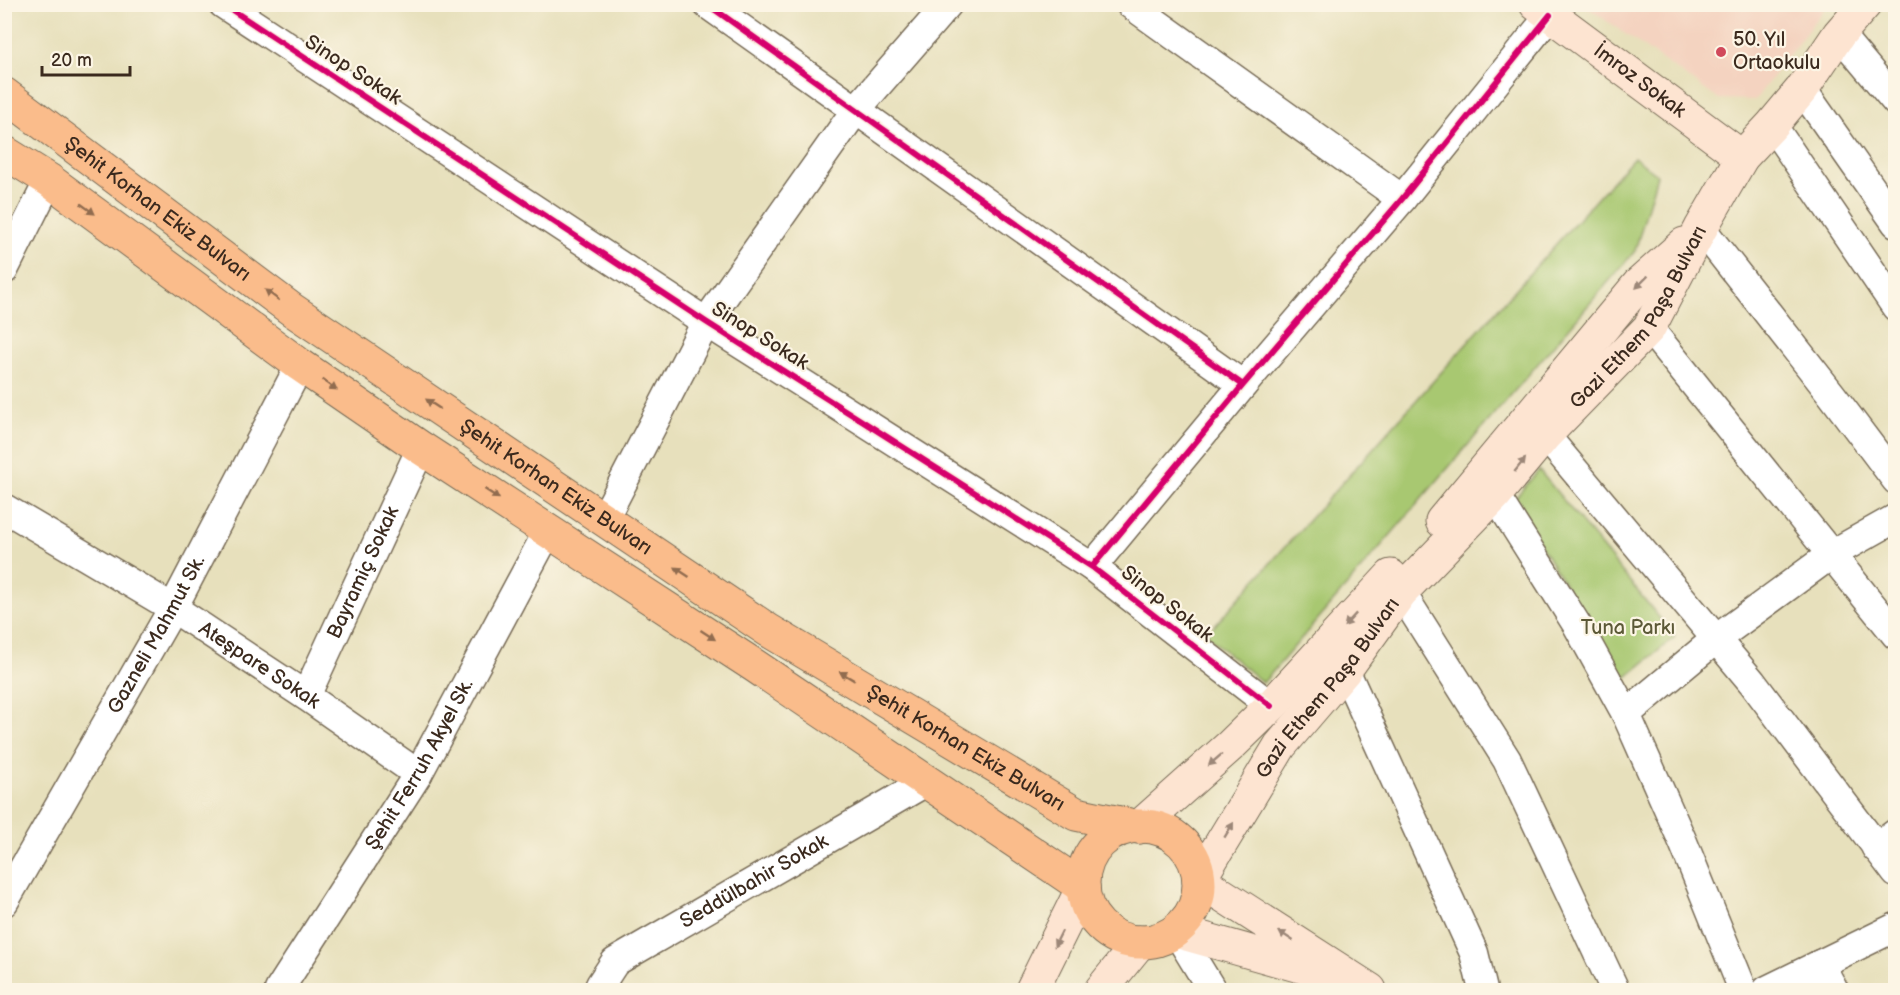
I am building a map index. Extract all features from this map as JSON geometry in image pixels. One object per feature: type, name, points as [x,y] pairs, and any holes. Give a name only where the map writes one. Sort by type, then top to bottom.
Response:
[{"type":"main road","points":[[1701,228],[1742,157],[1802,89],[1839,34],[1865,4]]},
{"type":"main road","name":"İmroz Sokak","points":[[1543,10],[1742,157]]},
{"type":"main road","name":"Şehit Korhan Ekiz Bulvarı","points":[[4,94],[291,309],[768,630],[1076,814],[1138,827]]},
{"type":"main road","name":"Şehit Korhan Ekiz Bulvarı","points":[[4,152],[49,180],[300,365],[421,448],[755,666],[1083,887]]},
{"type":"main road","name":"Gazi Ethem Paşa Bulvarı","points":[[1199,880],[1280,746],[1345,670],[1401,592],[1495,495],[1545,435],[1649,328],[1701,228]]},
{"type":"main road","name":"Gazi Ethem Paşa Bulvarı","points":[[1138,827],[1231,745],[1271,706],[1445,518],[1639,284],[1701,228]]},
{"type":"main road","points":[[1138,827],[1156,828],[1172,836],[1186,847],[1195,863],[1199,880],[1198,899],[1190,916],[1176,931],[1159,939],[1140,942],[1123,939],[1107,932],[1095,920],[1086,904],[1083,887],[1085,869],[1092,852],[1105,839],[1121,830],[1138,827]]},
{"type":"main road","points":[[1199,880],[1361,985]]},
{"type":"main road","points":[[1032,990],[1083,887]]},
{"type":"main road","points":[[1176,931],[1313,980],[1361,985]]},
{"type":"main road","points":[[1101,990],[1140,942]]},
{"type":"street","name":"Sinop Sokak","points":[[223,4],[706,322],[1092,567],[1271,706]]},
{"type":"street","points":[[707,4],[1243,385]]},
{"type":"street","points":[[604,519],[706,322],[855,111],[948,4]]},
{"type":"street","points":[[1130,4],[1402,199]]},
{"type":"street","points":[[1092,567],[1402,199],[1543,10]]},
{"type":"street","points":[[1839,34],[1896,102]]},
{"type":"street","points":[[1802,89],[1896,223]]},
{"type":"street","points":[[1772,125],[1896,307]]},
{"type":"street","points":[[4,270],[49,180]]},
{"type":"street","points":[[1701,228],[1896,480]]},
{"type":"street","points":[[1649,328],[1896,635]]},
{"type":"street","name":"Gazneli Mahmut Sk.","points":[[4,902],[173,608],[300,365]]},
{"type":"street","points":[[1545,435],[1886,840],[1896,873]]},
{"type":"street","name":"Bayramiç Sokak","points":[[306,696],[421,448]]},
{"type":"street","points":[[1495,495],[1577,625],[1626,714],[1683,842],[1743,990]]},
{"type":"street","name":"Ateşpare Sokak","points":[[4,508],[173,608],[418,774]]},
{"type":"street","points":[[1626,714],[1716,639],[1832,554],[1896,518]]},
{"type":"street","name":"Şehit Ferruh Akyel Sk.","points":[[279,990],[418,774],[548,531]]},
{"type":"street","points":[[1401,592],[1507,760],[1616,990]]},
{"type":"street","points":[[1345,670],[1474,953],[1483,990]]},
{"type":"street","name":"Seddülbahir Sokak","points":[[606,990],[600,985],[615,962],[926,782]]},
{"type":"street","points":[[1767,990],[1896,927]]},
{"type":"street","points":[[1176,931],[1212,990]]},
{"type":"street","points":[[1820,964],[1834,990]]},
{"type":"shaded area","name":"50. Yıl Ortaokulu","points":[[1584,5],[1827,5],[1755,100],[1718,99]]},
{"type":"green space","points":[[1634,157],[1657,175],[1635,251],[1263,683],[1206,635]]},
{"type":"green space","name":"Tuna Parkı","points":[[1539,470],[1675,637],[1623,680],[1513,500]]},
{"type":"cycle path","points":[[223,4],[706,322],[1092,567],[1271,706]]},
{"type":"cycle path","points":[[707,4],[1243,385]]},
{"type":"cycle path","points":[[1092,567],[1402,199],[1550,15]]},
{"type":"place","name":"50. Yıl Ortaokulu","points":[[1721,52]]}]
